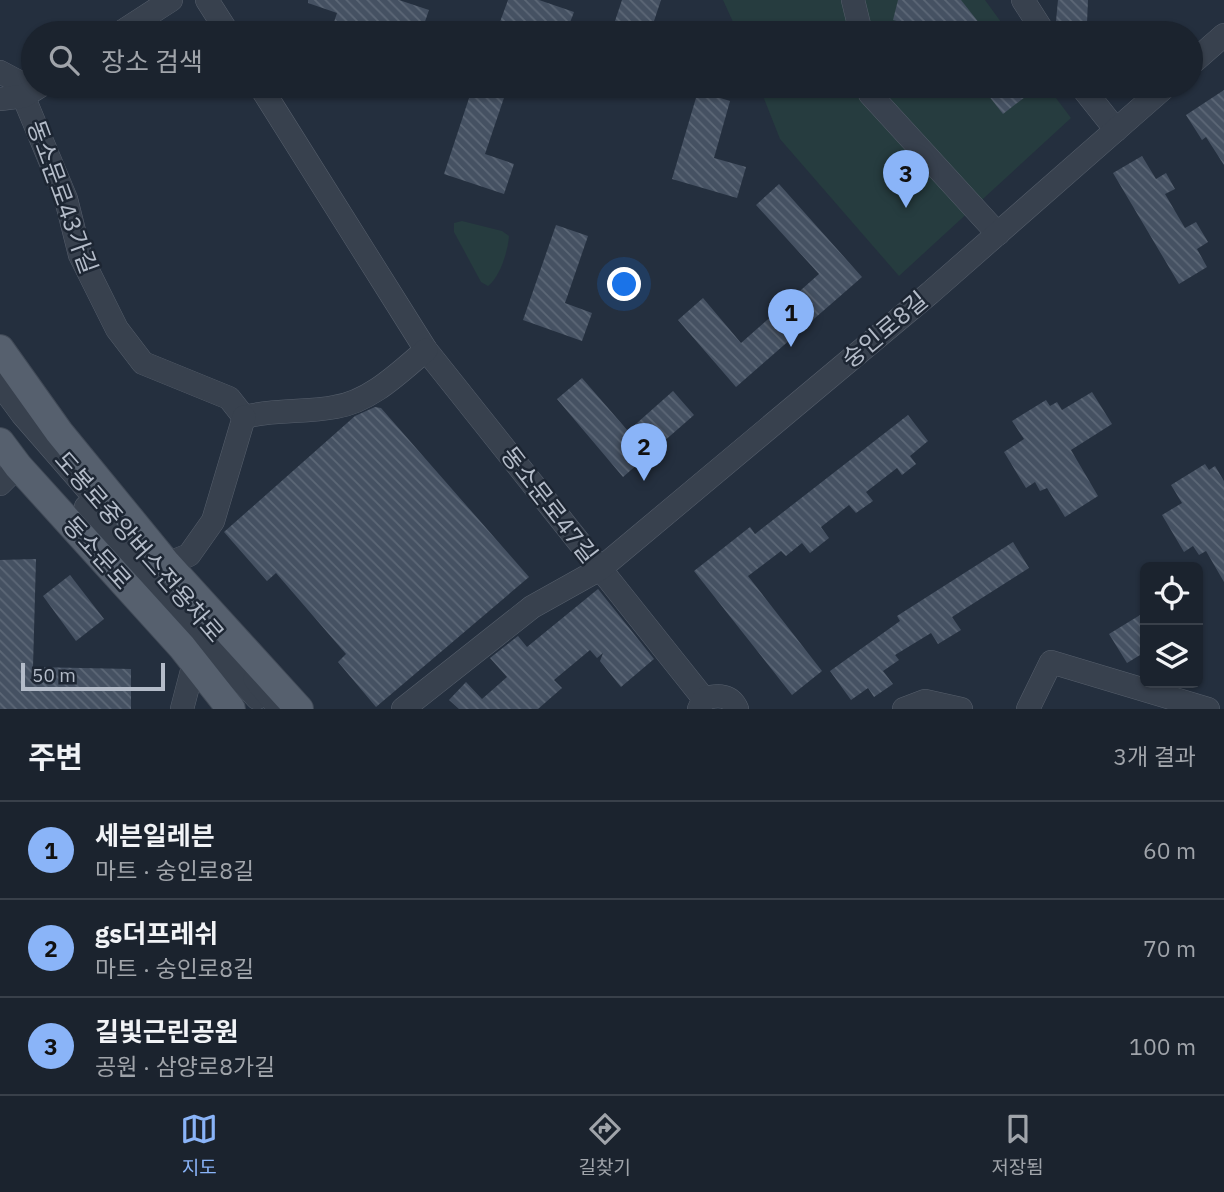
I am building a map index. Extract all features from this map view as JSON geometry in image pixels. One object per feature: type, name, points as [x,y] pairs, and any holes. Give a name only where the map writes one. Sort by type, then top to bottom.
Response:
[{"type":"main road","name":"동소문로","points":[[0,349],[59,432],[167,564],[299,709]]},
{"type":"main road","name":"동소문로","points":[[0,442],[9,475],[188,655],[231,709]]},
{"type":"street","points":[[139,21],[172,0]]},
{"type":"street","points":[[207,0],[220,21]]},
{"type":"street","points":[[853,0],[858,21]]},
{"type":"street","points":[[1023,0],[1036,21]]},
{"type":"street","points":[[1203,53],[1224,35]]},
{"type":"street","points":[[0,99],[20,84]]},
{"type":"street","name":"동소문로43가길","points":[[26,98],[66,199],[80,256],[117,329],[143,363],[229,398],[244,416]]},
{"type":"street","name":"동소문로47길","points":[[268,98],[426,350],[600,569],[532,607],[403,709]]},
{"type":"street","points":[[874,98],[998,233]]},
{"type":"street","points":[[1091,98],[1116,130]]},
{"type":"street","name":"숭인로8길","points":[[600,569],[998,233],[1152,98]]},
{"type":"street","points":[[244,416],[267,411],[337,407],[384,386],[426,350]]},
{"type":"street","name":"도봉로중앙버스전용차로","points":[[0,384],[22,414],[279,709]]},
{"type":"street","name":"도봉로중앙버스전용차로","points":[[0,405],[120,546]]},
{"type":"street","name":"동소문로","points":[[167,564],[189,555],[213,522],[244,416]]},
{"type":"street","points":[[120,546],[170,621],[188,655],[258,709]]},
{"type":"street","points":[[120,546],[234,670],[265,709]]},
{"type":"street","points":[[600,569],[702,704],[720,695],[729,698],[737,709]]},
{"type":"street","points":[[182,709],[188,655]]},
{"type":"street","points":[[1028,709],[1051,662],[1208,709]]},
{"type":"street","points":[[904,709],[925,701],[961,709]]},
{"type":"green space","points":[[723,0],[985,0],[1000,21],[733,21]]},
{"type":"green space","points":[[764,98],[1056,98],[1071,118],[899,276],[780,139]]},
{"type":"green space","points":[[462,221],[502,231],[509,236],[503,263],[488,286],[481,282],[454,232],[454,223]]},
{"type":"building","points":[[308,0],[399,0],[429,10],[425,21],[334,21],[337,13],[308,3]]},
{"type":"building","points":[[508,0],[539,0],[574,12],[571,21],[500,21]]},
{"type":"building","points":[[622,0],[661,0],[654,21],[615,21]]},
{"type":"building","points":[[898,0],[961,0],[978,21],[897,21],[893,20]]},
{"type":"building","points":[[1058,0],[1088,0],[1087,21],[1056,21]]},
{"type":"building","points":[[1224,90],[1224,165],[1206,137],[1202,140],[1186,115]]},
{"type":"building","points":[[469,98],[504,98],[485,154],[514,164],[504,194],[444,174]]},
{"type":"building","points":[[696,98],[720,98],[730,101],[714,158],[746,167],[737,198],[672,179]]},
{"type":"building","points":[[990,98],[1024,98],[1003,114]]},
{"type":"building","points":[[1142,156],[1156,179],[1166,173],[1175,189],[1165,194],[1185,228],[1196,222],[1208,242],[1197,249],[1207,267],[1179,284],[1113,173]]},
{"type":"building","points":[[779,184],[862,277],[736,387],[678,320],[703,298],[741,343],[819,274],[756,205]]},
{"type":"building","points":[[556,225],[588,236],[565,303],[592,313],[582,341],[523,320]]},
{"type":"building","points":[[582,378],[628,431],[673,391],[694,415],[623,477],[557,399]]},
{"type":"building","points":[[1092,392],[1112,424],[1071,450],[1098,496],[1065,517],[1047,488],[1040,491],[1035,482],[1026,488],[1004,452],[1024,439],[1012,421],[1046,400],[1050,406],[1057,402],[1062,410]]},
{"type":"building","points":[[375,407],[381,408],[529,577],[376,707],[338,662],[346,654],[276,573],[267,581],[224,532],[355,416]]},
{"type":"building","points":[[908,415],[928,441],[910,456],[916,464],[902,475],[897,468],[866,492],[873,501],[856,513],[849,505],[821,527],[829,538],[810,553],[802,543],[786,556],[781,551],[748,576],[822,671],[792,695],[694,571],[750,527],[755,534]]},
{"type":"building","points":[[1205,464],[1209,470],[1215,466],[1224,481],[1224,582],[1206,551],[1199,555],[1193,546],[1184,552],[1162,515],[1182,503],[1171,485]]},
{"type":"building","points":[[1013,542],[1029,568],[952,617],[961,630],[938,644],[931,633],[895,655],[899,660],[883,671],[893,684],[874,697],[868,688],[851,700],[830,671],[900,621],[897,616]]},
{"type":"building","points":[[36,559],[33,667],[131,669],[131,709],[0,709],[0,560]]},
{"type":"building","points":[[70,575],[104,619],[76,641],[43,596]]},
{"type":"building","points":[[598,589],[654,659],[621,687],[600,661],[603,653],[597,658],[590,650],[554,680],[562,688],[538,709],[459,709],[449,700],[466,682],[482,699],[507,677],[490,658],[518,636],[527,647]]},
{"type":"building","points":[[1140,615],[1140,655],[1127,663],[1109,634]]},
{"type":"place","name":"길빛근린공원","points":[[906,208]]},
{"type":"place","name":"세븐일레븐","points":[[791,347]]},
{"type":"place","name":"gs더프레쉬","points":[[644,481]]}]
